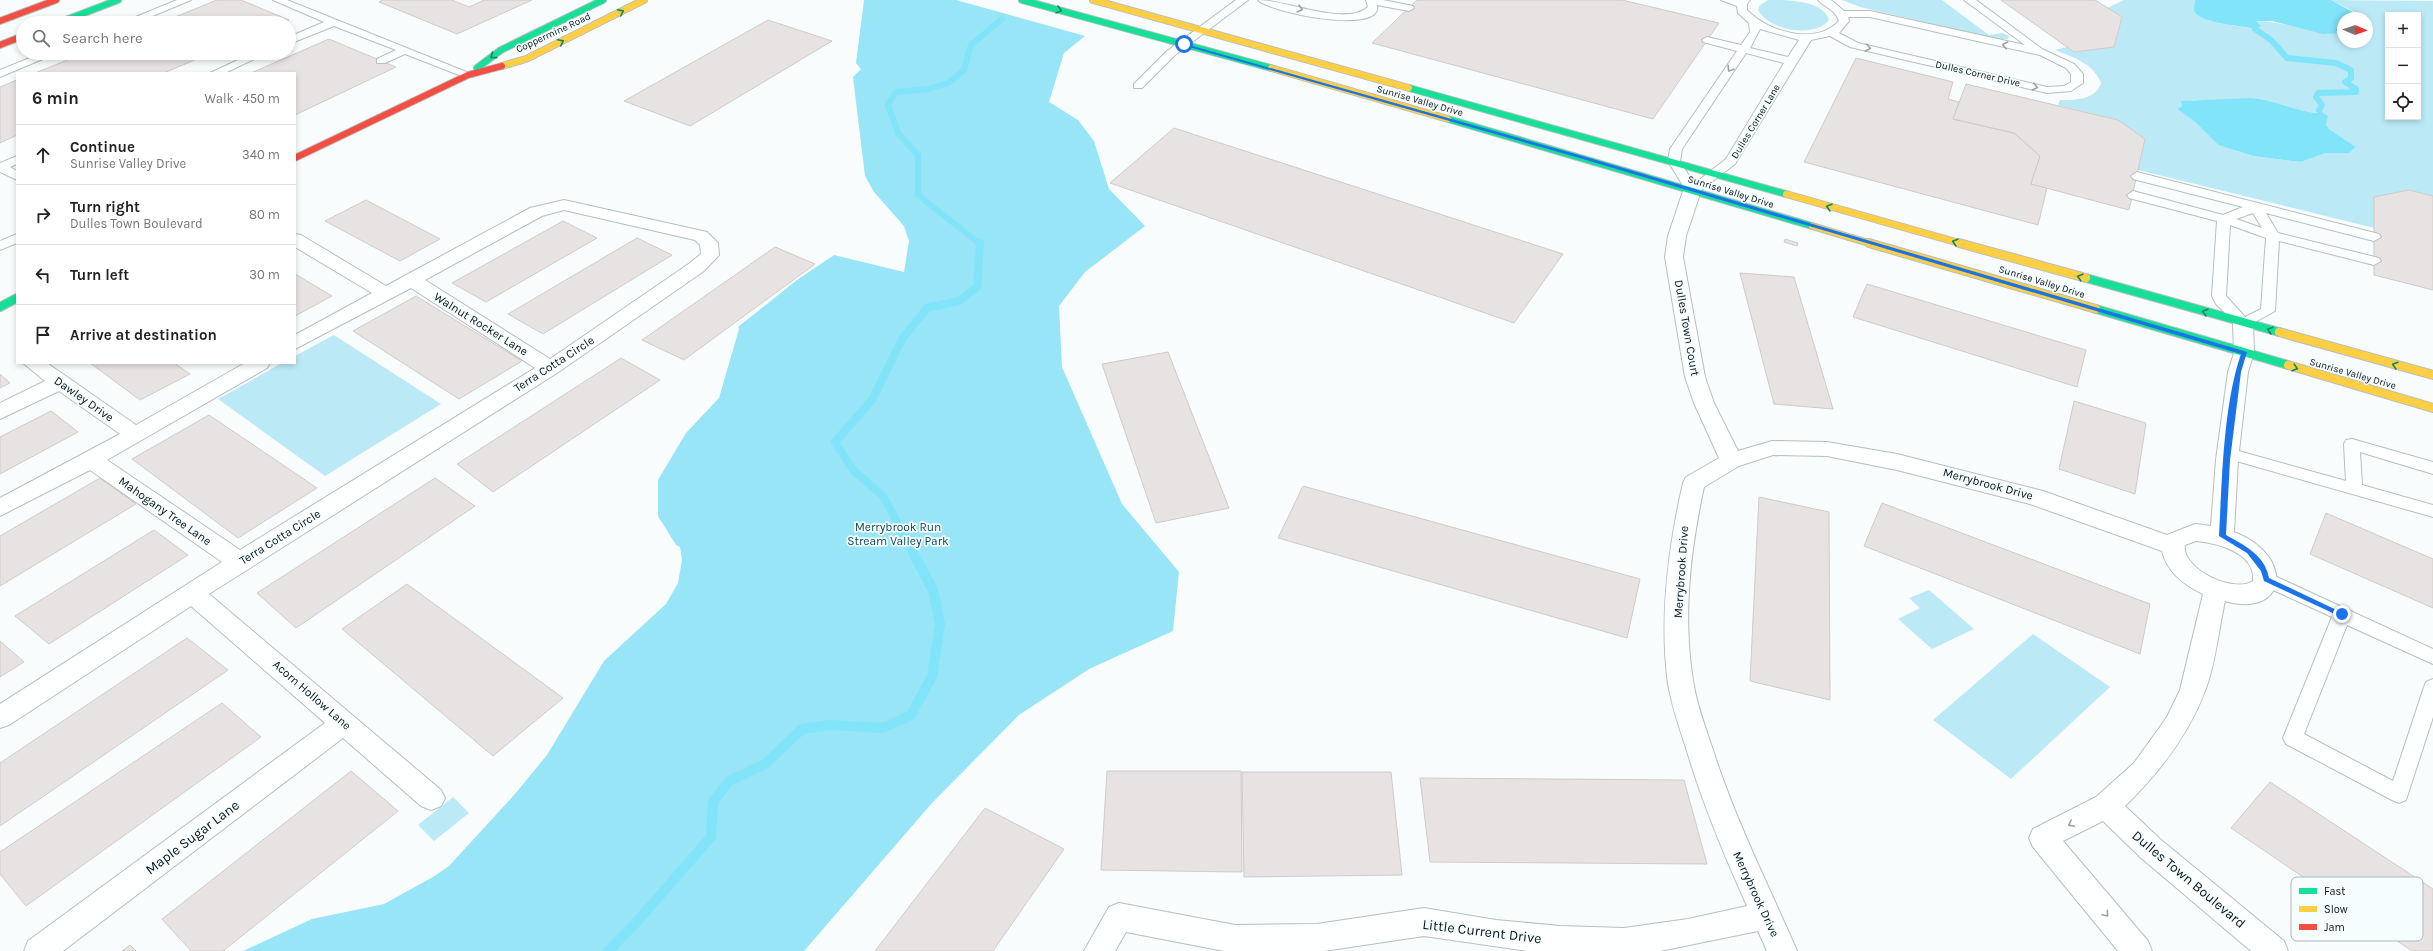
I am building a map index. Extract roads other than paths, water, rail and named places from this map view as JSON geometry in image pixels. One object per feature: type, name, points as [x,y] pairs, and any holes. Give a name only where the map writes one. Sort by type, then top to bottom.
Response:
[{"type":"main road","points":[[0,21],[56,0]]},
{"type":"main road","points":[[76,16],[118,0]]},
{"type":"main road","name":"Coppermine Road","points":[[468,75],[501,50],[603,0]]},
{"type":"main road","name":"Coppermine Road","points":[[296,158],[468,75],[526,59],[644,0]]},
{"type":"main road","name":"Sunrise Valley Drive","points":[[1022,0],[1184,44],[2433,408]]},
{"type":"main road","name":"Sunrise Valley Drive","points":[[1093,0],[1203,29],[1674,161],[1715,174],[2433,376]]},
{"type":"main road","points":[[0,45],[16,39]]},
{"type":"main road","points":[[0,307],[16,299]]},
{"type":"street","name":"Dulles Town Court","points":[[1692,191],[1677,236],[1674,257],[1695,377],[1704,403],[1721,436],[1731,462]]},
{"type":"street","name":"Terra Cotta Circle","points":[[0,717],[192,592],[550,368],[697,267],[710,255],[710,243],[701,236],[564,205],[549,207],[296,342]]},
{"type":"street","points":[[296,240],[385,294]]},
{"type":"street","name":"Walnut Rocker Lane","points":[[411,280],[550,368]]},
{"type":"street","points":[[2222,536],[2228,453],[2238,372],[2244,353],[2243,323]]},
{"type":"street","name":"Dawley Drive","points":[[33,364],[136,435]]},
{"type":"street","points":[[0,508],[136,435],[258,364]]},
{"type":"street","points":[[0,412],[59,382]]},
{"type":"street","name":"Merrybrook Drive","points":[[1782,951],[1733,844],[1695,736],[1680,677],[1676,604],[1683,530],[1694,483],[1731,462],[1772,448],[1827,449],[1897,462],[2035,497],[2173,546]]},
{"type":"street","name":"Mahogany Tree Lane","points":[[91,460],[240,562]]},
{"type":"street","points":[[2189,533],[2208,533],[2222,536],[2249,551],[2264,570],[2266,579],[2263,587],[2255,592],[2230,594],[2216,589],[2188,574],[2179,564],[2173,546],[2176,539],[2189,533]]},
{"type":"street","points":[[2137,951],[2043,838],[2106,806],[2143,771],[2177,724],[2193,690],[2216,589]]},
{"type":"street","name":"Acorn Hollow Lane","points":[[192,592],[431,798]]},
{"type":"street","name":"Maple Sugar Lane","points":[[39,951],[344,723]]},
{"type":"street","name":"Dulles Town Boulevard","points":[[2106,806],[2150,848],[2274,951]]},
{"type":"street","name":"Little Current Drive","points":[[1099,951],[1119,917],[1235,939],[1317,938],[1424,922],[1503,934],[1560,940],[1624,942],[1688,933],[1765,916]]},
{"type":"lane","points":[[144,16],[186,0]]},
{"type":"lane","points":[[278,0],[468,75]]},
{"type":"lane","points":[[1138,86],[1171,52],[1243,0]]},
{"type":"lane","points":[[1263,0],[1339,18],[1352,19],[1368,14],[1372,3],[1406,10]]},
{"type":"lane","points":[[1726,0],[1744,2],[1742,11],[1754,23],[1779,33],[1808,37],[1832,33],[1841,28],[1844,21],[1842,14],[1834,6],[1823,0]]},
{"type":"lane","name":"Dulles Corner Drive","points":[[1832,33],[1854,45],[2047,90],[2066,89],[2077,83],[2077,74],[2070,66],[2044,54],[1969,0]]},
{"type":"lane","name":"Dulles Corner Drive","points":[[1842,14],[1870,14],[2044,54]]},
{"type":"lane","points":[[296,38],[334,22]]},
{"type":"lane","points":[[1692,191],[1674,161],[1676,149],[1754,32],[1754,23]]},
{"type":"lane","name":"Dulles Corner Lane","points":[[1692,191],[1731,161],[1790,61],[1808,37]]},
{"type":"lane","points":[[1707,40],[1790,61]]},
{"type":"lane","points":[[381,61],[404,50]]},
{"type":"lane","points":[[0,74],[35,60]]},
{"type":"lane","points":[[218,72],[246,60]]},
{"type":"lane","points":[[16,160],[0,167],[16,175]]},
{"type":"lane","points":[[2136,176],[2374,237]]},
{"type":"lane","points":[[2133,195],[2224,219],[2273,236],[2374,261]]},
{"type":"lane","points":[[2224,219],[2219,296],[2221,301],[2243,323],[2268,311],[2273,236],[2256,207]]},
{"type":"lane","points":[[2224,219],[2256,207]]},
{"type":"lane","points":[[0,246],[16,238]]},
{"type":"lane","points":[[2354,488],[2352,444],[2433,468]]},
{"type":"lane","points":[[2228,453],[2433,511]]},
{"type":"lane","points":[[2266,579],[2433,657]]},
{"type":"lane","points":[[2342,614],[2293,738],[2399,794],[2433,687]]},
{"type":"waterway","points":[[980,244],[918,195],[918,155],[898,133],[888,105],[896,92],[928,89],[948,83],[964,70],[971,45],[1002,19]]},
{"type":"waterway","points":[[2255,29],[2271,40],[2287,58],[2336,63],[2351,70],[2351,78],[2345,82],[2356,89],[2356,92],[2318,93],[2316,97],[2322,105],[2319,110]]},
{"type":"waterway","points":[[914,554],[883,496],[853,470],[835,442],[872,400],[902,339],[927,308],[959,301],[977,287],[980,244]]},
{"type":"waterway","points":[[608,951],[634,925],[711,837],[713,802],[729,781],[765,764],[802,729],[830,725],[883,728],[911,715],[932,676],[940,624],[933,590],[913,553]]},
{"type":"park label","name":"Merrybrook Run Stream Valley Park","points":[[898,534]]}]
